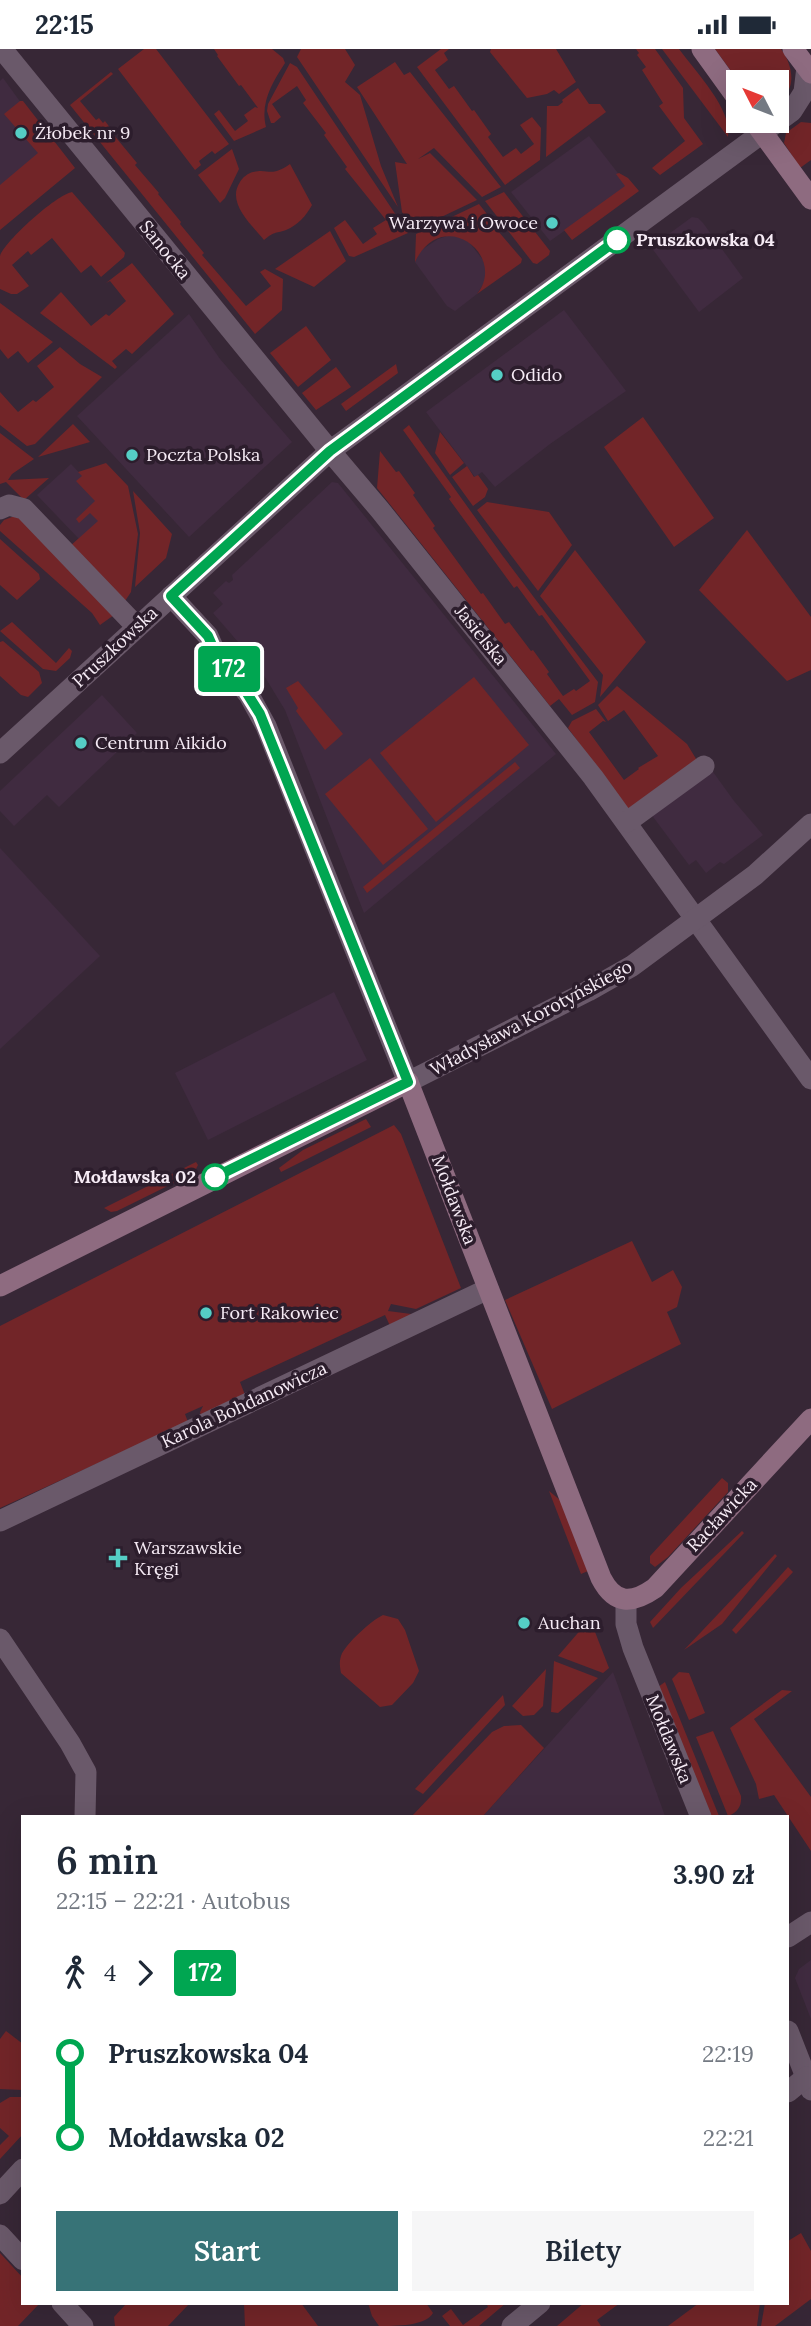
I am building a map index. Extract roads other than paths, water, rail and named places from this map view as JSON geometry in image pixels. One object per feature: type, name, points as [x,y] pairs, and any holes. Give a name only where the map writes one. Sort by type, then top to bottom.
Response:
[{"type":"street","name":"Sanocka","points":[[2,49],[330,451]]},
{"type":"street","points":[[702,49],[726,82]]},
{"type":"street","points":[[793,49],[809,70],[802,113]]},
{"type":"street","name":"Pruszkowska","points":[[0,753],[330,451],[751,133]]},
{"type":"street","points":[[763,133],[811,199]]},
{"type":"street","name":"Jasielska","points":[[330,451],[494,650],[627,822],[811,1079]]},
{"type":"street","points":[[0,509],[9,505],[24,509],[136,627]]},
{"type":"street","name":"Mołdawska","points":[[171,596],[208,636],[216,654],[240,682],[260,714],[408,1082],[601,1578],[613,1594],[626,1600],[626,1624],[633,1648],[700,1815]]},
{"type":"street","points":[[627,822],[704,767]]},
{"type":"street","name":"Władysława Korotyńskiego","points":[[0,1286],[588,991],[632,966],[755,875],[811,824]]},
{"type":"street","name":"Karola Bohdanowicza","points":[[0,1521],[488,1289]]},
{"type":"street","name":"Racławicka","points":[[626,1600],[639,1598],[655,1588],[811,1419]]},
{"type":"street","points":[[0,1639],[70,1743],[86,1772],[85,1815]]},
{"type":"street","points":[[789,1936],[811,1922]]},
{"type":"street","points":[[789,2034],[808,2083],[789,2092]]},
{"type":"street","points":[[0,2194],[21,2171]]},
{"type":"street","points":[[0,2235],[21,2258]]},
{"type":"street","points":[[64,2305],[83,2326]]},
{"type":"street","points":[[512,2326],[538,2305]]},
{"type":"place","name":"Żłobek nr 9","points":[[21,133]]},
{"type":"place","name":"Warzywa i Owoce","points":[[552,223]]},
{"type":"place","name":"Pruszkowska 04","points":[[617,240]]},
{"type":"place","name":"Odido","points":[[497,375]]},
{"type":"place","name":"Poczta Polska","points":[[132,455]]},
{"type":"place","name":"Centrum Aikido","points":[[81,743]]},
{"type":"place","name":"Mołdawska 02","points":[[215,1177]]},
{"type":"place","name":"Fort Rakowiec","points":[[206,1313]]},
{"type":"place","name":"Warszawskie Kręgi","points":[[118,1558]]},
{"type":"place","name":"Auchan","points":[[524,1623]]}]
